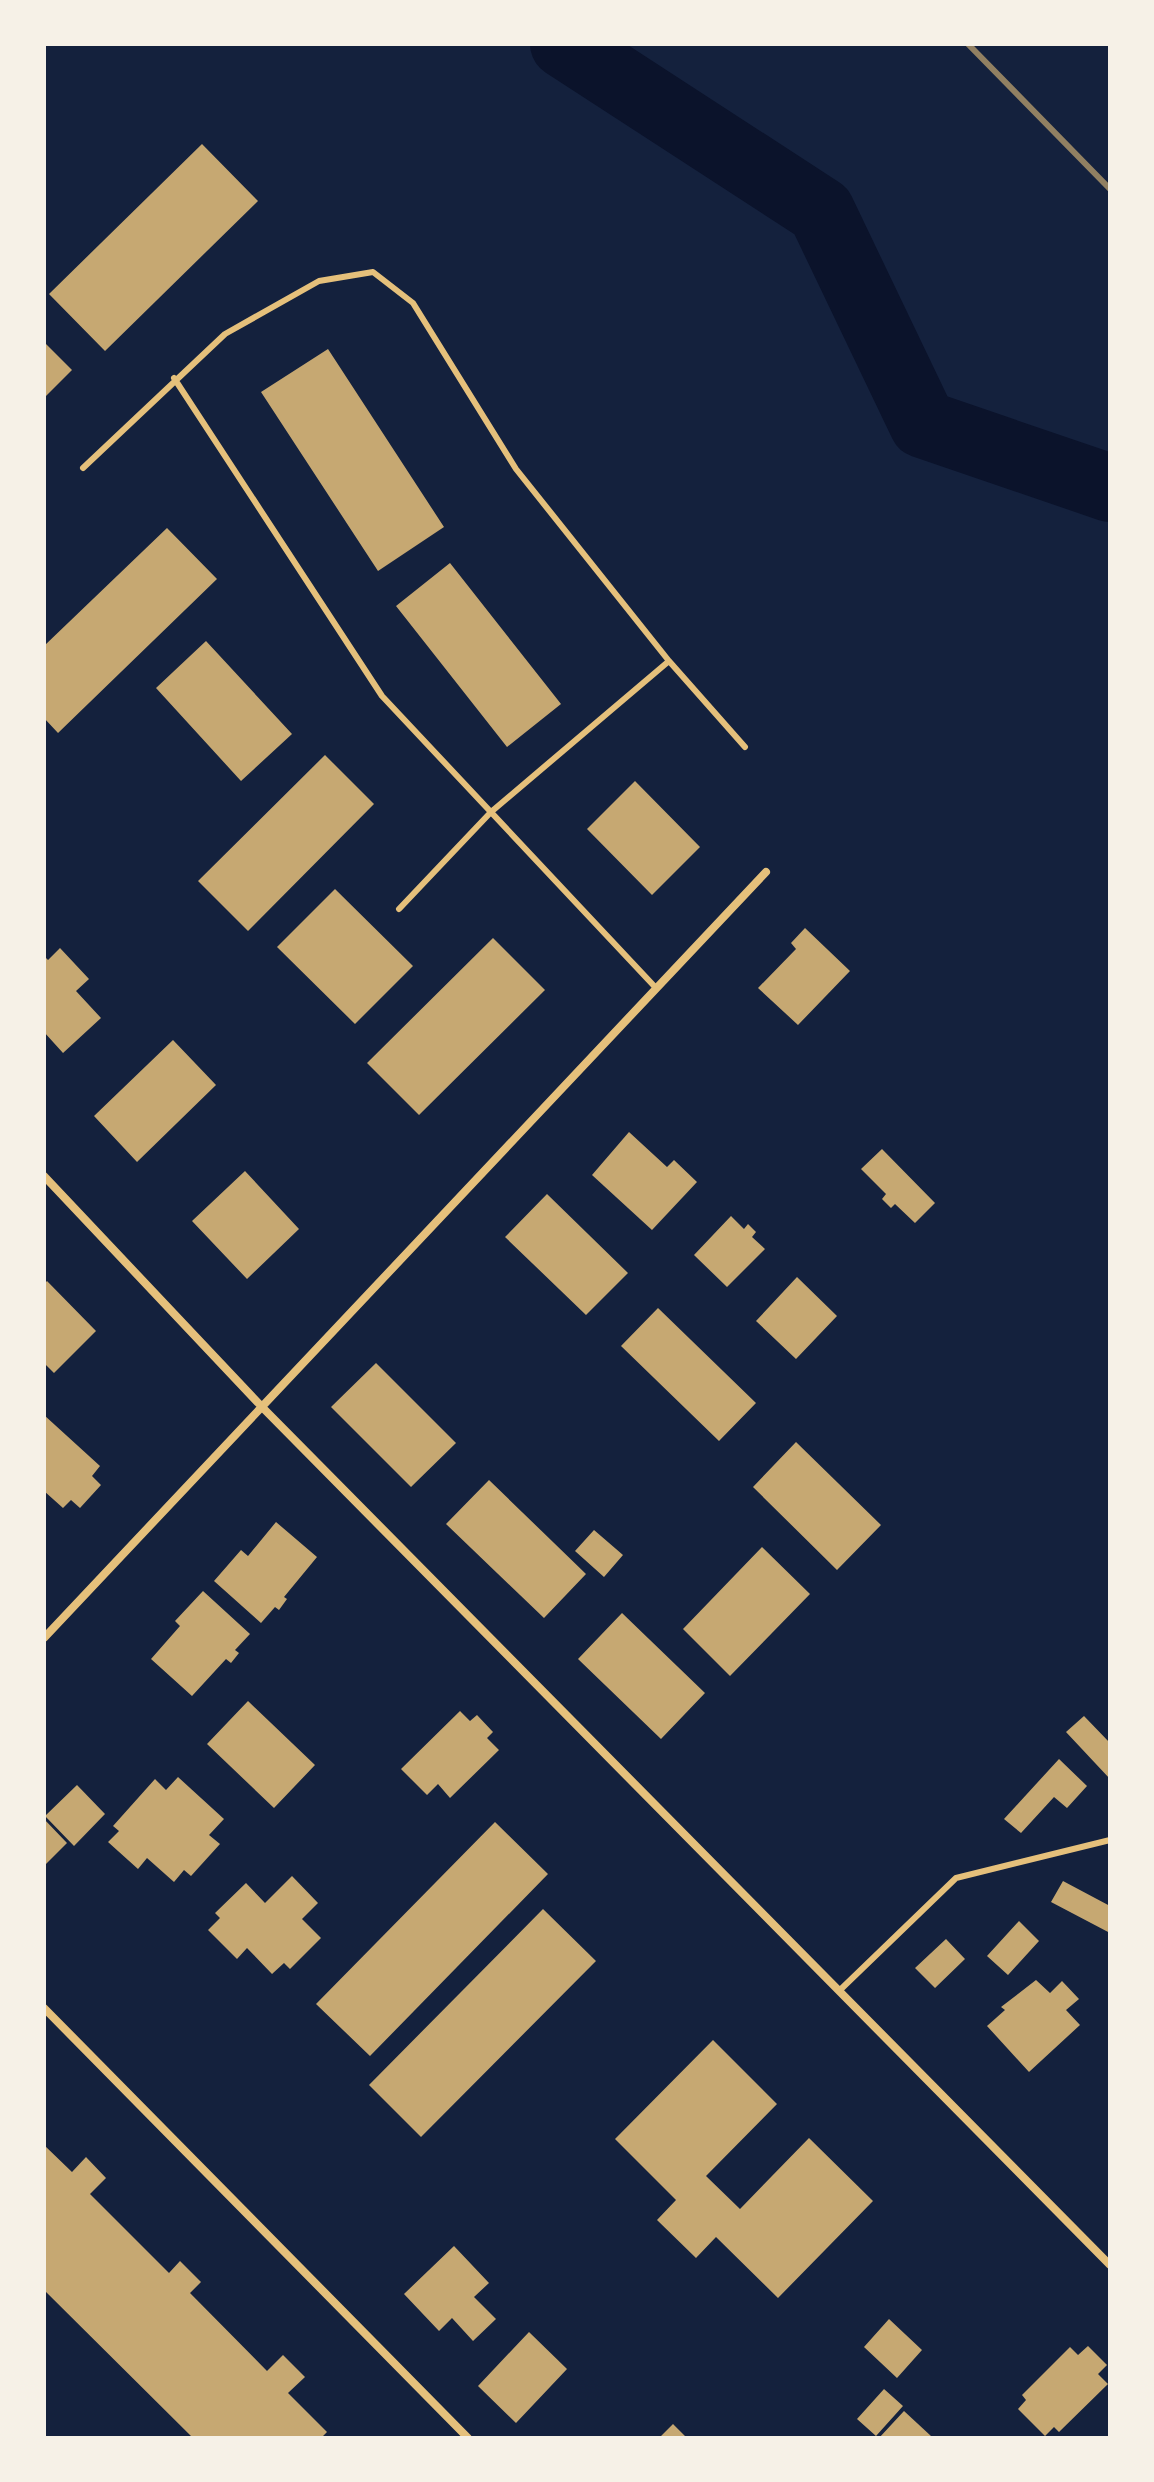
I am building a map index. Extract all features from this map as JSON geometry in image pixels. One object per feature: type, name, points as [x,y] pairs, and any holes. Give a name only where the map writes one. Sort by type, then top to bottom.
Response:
[{"type":"street","points":[[44,1638],[766,872]]},
{"type":"street","points":[[44,1176],[263,1408],[1110,2265]]},
{"type":"street","points":[[44,2008],[468,2438]]},
{"type":"lane","points":[[83,468],[174,378],[225,334],[319,281],[373,272],[413,303],[516,469],[669,661],[745,747]]},
{"type":"lane","points":[[174,378],[382,696],[656,988]]},
{"type":"lane","points":[[399,909],[491,812],[669,661]]},
{"type":"lane","points":[[839,1991],[956,1878],[1110,1840]]},
{"type":"building","points":[[202,144],[258,201],[105,351],[49,294]]},
{"type":"building","points":[[44,342],[72,370],[44,398]]},
{"type":"building","points":[[328,349],[444,527],[378,571],[261,392]]},
{"type":"building","points":[[167,528],[217,579],[58,733],[44,718],[44,646]]},
{"type":"building","points":[[450,563],[561,704],[507,747],[396,606]]},
{"type":"building","points":[[206,641],[292,734],[241,781],[156,688]]},
{"type":"building","points":[[325,755],[374,804],[248,931],[198,881]]},
{"type":"building","points":[[635,781],[700,847],[652,895],[587,829]]},
{"type":"building","points":[[335,889],[413,966],[355,1024],[277,947]]},
{"type":"building","points":[[805,928],[850,971],[798,1025],[758,988],[796,949],[791,943]]},
{"type":"building","points":[[493,938],[545,990],[419,1115],[367,1063]]},
{"type":"building","points":[[60,948],[89,979],[76,991],[101,1018],[63,1053],[44,1032],[44,956],[48,960]]},
{"type":"building","points":[[173,1040],[216,1085],[137,1162],[94,1116]]},
{"type":"building","points":[[629,1132],[667,1167],[674,1160],[697,1182],[652,1230],[592,1175]]},
{"type":"building","points":[[882,1149],[935,1203],[915,1223],[895,1204],[891,1208],[882,1199],[886,1194],[861,1169]]},
{"type":"building","points":[[245,1171],[299,1229],[247,1279],[192,1221]]},
{"type":"building","points":[[547,1194],[628,1273],[586,1315],[505,1237]]},
{"type":"building","points":[[731,1216],[744,1229],[748,1224],[756,1232],[752,1237],[765,1249],[727,1287],[694,1255]]},
{"type":"building","points":[[797,1277],[837,1316],[796,1359],[756,1321]]},
{"type":"building","points":[[47,1281],[96,1331],[54,1373],[44,1363],[44,1284]]},
{"type":"building","points":[[658,1308],[756,1403],[719,1441],[621,1346]]},
{"type":"building","points":[[376,1363],[456,1443],[411,1487],[331,1407]]},
{"type":"building","points":[[44,1415],[100,1466],[92,1476],[101,1485],[80,1508],[71,1500],[63,1508],[44,1491]]},
{"type":"building","points":[[796,1442],[881,1525],[837,1570],[753,1487]]},
{"type":"building","points":[[489,1480],[586,1574],[544,1618],[446,1524]]},
{"type":"building","points":[[276,1522],[317,1557],[284,1597],[287,1599],[279,1610],[275,1607],[261,1623],[214,1581],[241,1550],[248,1556]]},
{"type":"building","points":[[594,1530],[623,1555],[604,1577],[575,1551]]},
{"type":"building","points":[[762,1547],[810,1594],[730,1676],[683,1629]]},
{"type":"building","points":[[203,1591],[250,1634],[235,1650],[239,1653],[231,1663],[226,1659],[192,1696],[151,1659],[180,1626],[175,1621]]},
{"type":"building","points":[[622,1613],[705,1693],[661,1739],[578,1659]]},
{"type":"building","points":[[248,1701],[315,1765],[274,1808],[207,1744]]},
{"type":"building","points":[[460,1711],[470,1721],[477,1715],[493,1732],[487,1738],[499,1750],[450,1798],[438,1784],[427,1795],[401,1769]]},
{"type":"building","points":[[1084,1716],[1110,1743],[1110,1779],[1066,1732]]},
{"type":"building","points":[[1059,1759],[1087,1786],[1067,1808],[1054,1797],[1021,1833],[1004,1819]]},
{"type":"building","points":[[178,1777],[224,1819],[209,1835],[220,1844],[191,1876],[184,1870],[174,1882],[147,1858],[138,1869],[108,1842],[119,1831],[113,1826],[155,1779],[166,1790]]},
{"type":"building","points":[[77,1785],[105,1814],[74,1846],[45,1816]]},
{"type":"building","points":[[44,1819],[67,1843],[44,1866]]},
{"type":"building","points":[[495,1822],[548,1874],[370,2056],[316,2004]]},
{"type":"building","points":[[292,1876],[318,1903],[302,1919],[321,1938],[290,1969],[284,1963],[272,1974],[247,1948],[237,1959],[208,1930],[220,1918],[215,1913],[246,1883],[265,1903]]},
{"type":"building","points":[[1063,1881],[1110,1906],[1110,1933],[1051,1902]]},
{"type":"building","points":[[543,1909],[596,1961],[421,2137],[369,2085]]},
{"type":"building","points":[[1019,1921],[1039,1941],[1008,1975],[987,1956]]},
{"type":"building","points":[[946,1939],[965,1959],[935,1988],[915,1968]]},
{"type":"building","points":[[1036,1980],[1050,1993],[1062,1981],[1079,1999],[1066,2010],[1080,2025],[1029,2072],[987,2026],[1005,2010],[1001,2007]]},
{"type":"building","points":[[713,2040],[777,2104],[706,2176],[740,2209],[809,2138],[873,2201],[778,2298],[716,2237],[696,2258],[657,2220],[676,2200],[615,2139]]},
{"type":"building","points":[[44,2145],[72,2172],[86,2157],[106,2178],[90,2194],[169,2273],[180,2261],[201,2282],[190,2293],[267,2371],[283,2355],[305,2377],[288,2393],[327,2432],[321,2438],[193,2438],[44,2290]]},
{"type":"building","points":[[454,2246],[489,2283],[474,2297],[496,2319],[473,2341],[452,2318],[439,2331],[404,2294]]},
{"type":"building","points":[[889,2319],[922,2350],[897,2378],[864,2347]]},
{"type":"building","points":[[529,2332],[567,2369],[516,2423],[478,2386]]},
{"type":"building","points":[[1088,2346],[1107,2365],[1098,2374],[1108,2384],[1059,2432],[1054,2427],[1045,2436],[1018,2409],[1026,2400],[1022,2395],[1070,2347],[1078,2355]]},
{"type":"building","points":[[884,2389],[903,2406],[876,2436],[857,2419]]},
{"type":"building","points":[[904,2411],[931,2436],[879,2438]]},
{"type":"building","points":[[673,2424],[687,2438],[659,2438]]},
{"type":"waterway","points":[[564,44],[821,211],[923,424],[1110,488]]},
{"type":"railway","points":[[968,44],[1110,189]]}]
